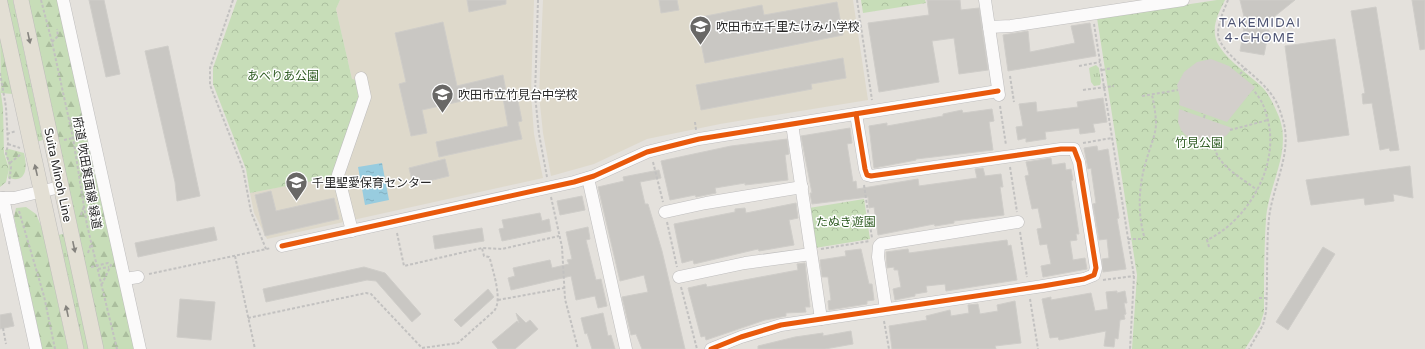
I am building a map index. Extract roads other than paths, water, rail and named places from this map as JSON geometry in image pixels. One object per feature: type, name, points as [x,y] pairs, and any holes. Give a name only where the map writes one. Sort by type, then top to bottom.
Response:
[{"type":"main road","name":"Suita Minoh Line","points":[[21,0],[96,349]]},
{"type":"main road","name":"Suita Minoh Line","points":[[0,4],[76,349]]},
{"type":"street","points":[[63,0],[140,349]]},
{"type":"street","points":[[282,246],[549,188],[588,178],[650,151],[725,134],[999,93],[985,0]]},
{"type":"street","points":[[989,28],[1184,0]]},
{"type":"street","points":[[352,231],[338,175],[365,97],[360,78]]},
{"type":"street","points":[[711,349],[735,338],[770,328],[1084,279],[1094,275],[1095,262],[1082,177],[1078,156],[1074,149],[1061,149],[874,176],[867,175],[856,114]]},
{"type":"street","points":[[792,124],[821,319]]},
{"type":"street","points":[[588,178],[626,349]]},
{"type":"street","points":[[665,212],[718,200],[802,186]]},
{"type":"street","points":[[36,349],[2,198],[60,187]]},
{"type":"street","points":[[886,309],[878,257],[879,246],[881,244],[1018,222]]},
{"type":"street","points":[[679,277],[745,263],[811,254]]},
{"type":"street","points":[[125,279],[138,276]]},
{"type":"water","points":[[382,163],[389,200],[365,205],[358,167]]},
{"type":"place","name":"吹田市立千里たけみ小学校","points":[[700,46]]},
{"type":"place","name":"吹田市立竹見台中学校","points":[[443,114]]},
{"type":"place","name":"千里聖愛保育センター","points":[[296,202]]},
{"type":"district","name":"TAKEMIDAI 4-CHOME","points":[[1260,30]]},
{"type":"park label","name":"あべりあ公園","points":[[283,76]]},
{"type":"park label","name":"竹見公園","points":[[1199,143]]},
{"type":"park label","name":"たぬき遊園","points":[[846,222]]}]
